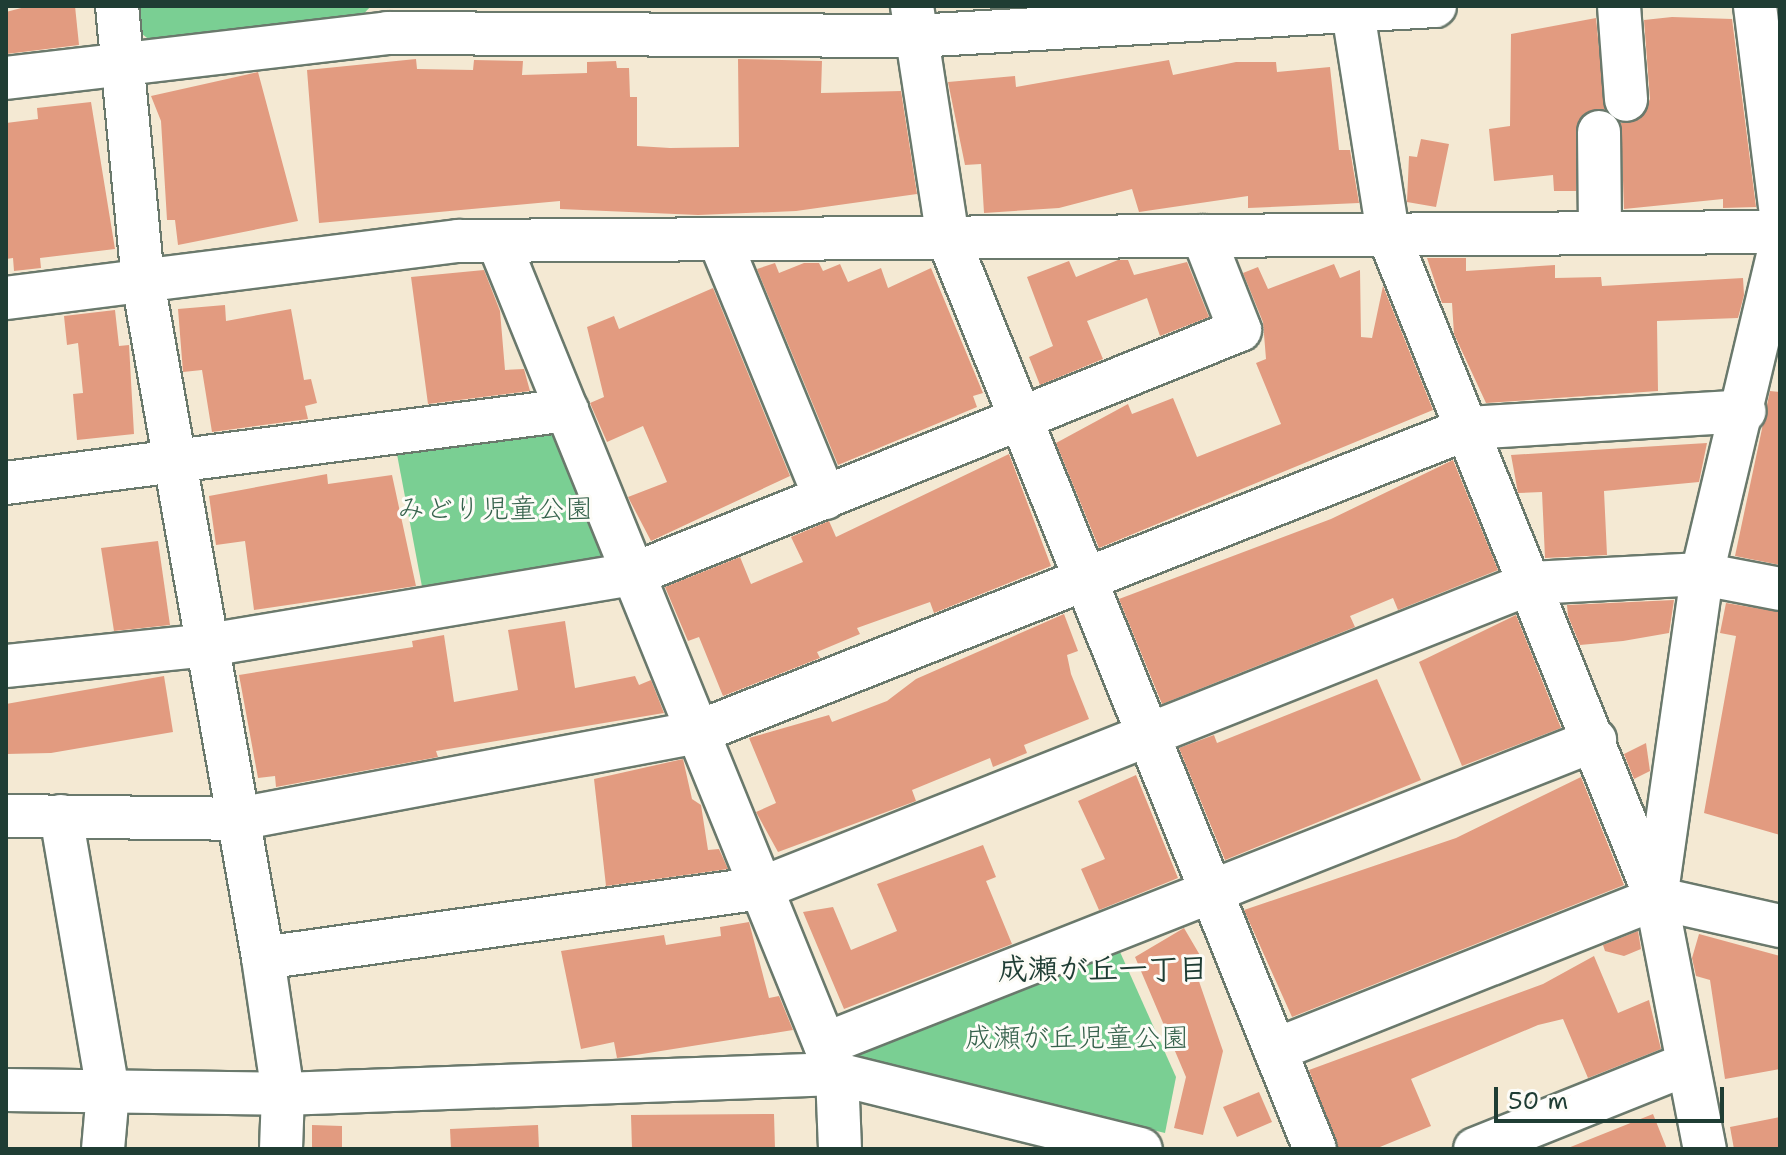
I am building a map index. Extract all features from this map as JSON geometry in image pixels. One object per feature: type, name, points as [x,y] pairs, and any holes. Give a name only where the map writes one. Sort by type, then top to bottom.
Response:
[{"type":"street","points":[[117,6],[143,282],[263,958],[283,1094],[281,1149]]},
{"type":"street","points":[[6,78],[122,64],[386,19],[914,21],[1435,6]]},
{"type":"street","points":[[1619,6],[1626,100]]},
{"type":"street","points":[[1755,6],[1780,208]]},
{"type":"street","points":[[1353,8],[1388,234],[1595,740],[1656,898],[1705,1149]]},
{"type":"street","points":[[914,21],[948,238],[1315,1149]]},
{"type":"street","points":[[1599,132],[1600,233]]},
{"type":"street","points":[[6,298],[498,241],[1780,232]]},
{"type":"street","points":[[6,666],[208,645],[634,574],[1240,330],[1203,236]]},
{"type":"street","points":[[719,239],[825,498]]},
{"type":"street","points":[[498,241],[831,1059],[840,1149]]},
{"type":"street","points":[[1656,898],[1702,574],[1744,411],[1780,246]]},
{"type":"street","points":[[6,483],[173,464],[567,410]]},
{"type":"street","points":[[6,816],[238,819],[698,732],[1469,428],[1744,411]]},
{"type":"street","points":[[263,958],[762,888],[1147,732],[1531,583],[1702,574],[1780,589]]},
{"type":"street","points":[[831,1059],[1211,891],[1595,740]]},
{"type":"street","points":[[61,816],[108,1092],[103,1149]]},
{"type":"street","points":[[1275,1050],[1656,898],[1780,926]]},
{"type":"street","points":[[6,1090],[283,1094],[831,1059],[1141,1149]]},
{"type":"street","points":[[1475,1149],[1687,1064]]},
{"type":"green space","points":[[135,6],[370,7],[359,19],[156,45],[137,30]]},
{"type":"green space","name":"みどり児童公園","points":[[544,427],[566,438],[610,545],[598,566],[423,592],[396,449]]},
{"type":"green space","name":"成瀬が丘児童公園","points":[[1116,943],[1176,1077],[1165,1133],[856,1059],[855,1046]]},
{"type":"building","points":[[29,6],[75,6],[79,45],[6,54],[6,12]]},
{"type":"building","points":[[1672,17],[1732,19],[1756,207],[1723,208],[1723,199],[1624,209],[1621,123],[1640,119],[1650,99],[1644,20]]},
{"type":"building","points":[[1596,18],[1605,109],[1578,121],[1576,191],[1554,191],[1553,175],[1494,181],[1489,129],[1510,126],[1511,34]]},
{"type":"building","points":[[416,59],[417,69],[473,70],[474,60],[523,61],[522,75],[587,73],[587,62],[616,61],[617,68],[629,68],[630,97],[637,97],[637,146],[670,148],[739,147],[738,59],[822,61],[821,93],[901,91],[917,194],[796,211],[698,215],[560,209],[560,201],[319,223],[307,70]]},
{"type":"building","points":[[1169,60],[1173,75],[1236,62],[1276,62],[1277,72],[1330,67],[1339,150],[1350,150],[1359,203],[1248,208],[1248,196],[1139,212],[1132,189],[1059,208],[984,213],[981,164],[965,165],[948,82],[1015,76],[1016,87]]},
{"type":"building","points":[[258,72],[298,221],[178,245],[175,220],[167,220],[161,121],[151,96]]},
{"type":"building","points":[[91,102],[115,249],[40,258],[41,268],[14,271],[13,258],[6,259],[6,123],[38,119],[37,108]]},
{"type":"building","points":[[1421,139],[1449,144],[1436,207],[1407,202],[1409,156],[1417,157]]},
{"type":"building","points":[[1427,258],[1466,258],[1466,271],[1555,265],[1555,278],[1601,277],[1602,286],[1743,278],[1744,295],[1738,318],[1657,321],[1658,391],[1486,403],[1454,334],[1452,303],[1442,303]]},
{"type":"building","points":[[1118,260],[1128,260],[1134,275],[1187,262],[1209,317],[1160,336],[1147,298],[1087,321],[1103,359],[1040,385],[1029,357],[1053,346],[1027,277],[1069,261],[1076,277]]},
{"type":"building","points":[[775,263],[779,273],[804,263],[819,263],[823,271],[840,264],[848,282],[881,268],[888,288],[931,268],[983,393],[973,396],[977,407],[838,465],[757,269]]},
{"type":"building","points":[[1334,264],[1340,278],[1360,270],[1361,337],[1372,338],[1383,286],[1433,410],[1099,548],[1056,443],[1128,404],[1132,414],[1173,398],[1197,457],[1281,424],[1256,363],[1266,359],[1263,322],[1243,273],[1258,267],[1268,289]]},
{"type":"building","points":[[484,270],[500,311],[505,370],[524,369],[530,391],[428,404],[411,277]]},
{"type":"building","points":[[713,288],[790,476],[651,541],[628,497],[667,482],[643,426],[607,442],[590,403],[604,397],[587,327],[614,316],[619,329]]},
{"type":"building","points":[[225,305],[226,321],[291,309],[304,380],[311,379],[317,403],[305,406],[308,419],[212,432],[202,370],[183,372],[178,309]]},
{"type":"building","points":[[115,310],[119,346],[129,345],[134,434],[77,440],[73,394],[83,393],[78,343],[67,345],[64,316]]},
{"type":"building","points":[[1770,391],[1780,392],[1780,565],[1735,556]]},
{"type":"building","points":[[1707,443],[1699,482],[1604,491],[1607,555],[1545,558],[1542,492],[1518,493],[1511,455]]},
{"type":"building","points":[[1009,454],[1051,566],[934,613],[930,602],[857,628],[860,634],[817,652],[820,658],[723,696],[699,637],[688,641],[665,587],[740,557],[751,584],[803,562],[791,537],[829,521],[836,537]]},
{"type":"building","points":[[1453,460],[1498,570],[1398,610],[1393,598],[1350,616],[1355,627],[1162,704],[1119,599],[1331,519]]},
{"type":"building","points":[[327,474],[328,484],[392,475],[416,586],[254,610],[245,541],[216,545],[209,496]]},
{"type":"building","points":[[158,541],[170,625],[114,631],[101,548]]},
{"type":"building","points":[[1674,600],[1669,633],[1623,641],[1580,645],[1568,616],[1567,605]]},
{"type":"building","points":[[1726,603],[1780,612],[1780,835],[1704,813],[1736,636],[1720,633]]},
{"type":"building","points":[[1064,614],[1078,651],[1067,655],[1071,674],[1089,719],[1024,745],[1027,753],[993,767],[990,758],[912,790],[916,801],[778,852],[756,812],[776,803],[749,738],[829,715],[832,722],[887,701],[916,679]]},
{"type":"building","points":[[1516,615],[1561,728],[1462,766],[1419,662]]},
{"type":"building","points":[[565,621],[575,688],[635,676],[639,685],[651,680],[664,713],[436,751],[438,757],[276,787],[275,776],[258,778],[239,675],[413,647],[412,641],[444,635],[454,702],[518,690],[508,630]]},
{"type":"building","points":[[164,676],[173,732],[51,753],[6,754],[6,704]]},
{"type":"building","points":[[1377,679],[1421,780],[1225,860],[1179,748],[1214,735],[1217,743]]},
{"type":"building","points":[[1646,743],[1650,771],[1634,779],[1624,754]]},
{"type":"building","points":[[683,759],[692,799],[701,805],[708,850],[719,849],[728,869],[606,886],[594,779]]},
{"type":"building","points":[[1136,775],[1178,878],[1099,910],[1081,869],[1105,859],[1078,801]]},
{"type":"building","points":[[1581,777],[1624,885],[1292,1017],[1244,910],[1456,838]]},
{"type":"building","points":[[983,845],[996,877],[986,881],[1012,944],[844,1009],[803,912],[833,907],[851,950],[897,931],[877,884]]},
{"type":"building","points":[[749,922],[769,998],[779,996],[793,1030],[617,1058],[614,1042],[581,1049],[561,951],[664,935],[666,945],[721,936],[720,927]]},
{"type":"building","points":[[1184,928],[1201,957],[1192,961],[1223,1051],[1203,1135],[1174,1128],[1186,1077],[1135,957]]},
{"type":"building","points":[[1638,931],[1641,949],[1624,956],[1605,951],[1603,945]]},
{"type":"building","points":[[1699,934],[1780,956],[1780,1069],[1725,1079],[1710,980],[1696,976],[1692,958]]},
{"type":"building","points":[[1594,956],[1618,1013],[1649,1000],[1661,1049],[1588,1078],[1563,1019],[1538,1025],[1411,1079],[1431,1126],[1375,1149],[1338,1149],[1309,1070],[1543,984]]},
{"type":"building","points":[[1259,1092],[1272,1122],[1237,1137],[1223,1107]]},
{"type":"building","points":[[774,1114],[775,1149],[632,1149],[631,1115]]},
{"type":"building","points":[[1653,1114],[1667,1149],[1568,1149],[1568,1148]]},
{"type":"building","points":[[1780,1117],[1780,1149],[1734,1149],[1730,1127]]},
{"type":"building","points":[[312,1125],[342,1126],[342,1149],[312,1149]]},
{"type":"building","points":[[538,1125],[539,1149],[451,1149],[450,1129]]},
{"type":"district","name":"成瀬が丘一丁目","points":[[1103,969]]}]
